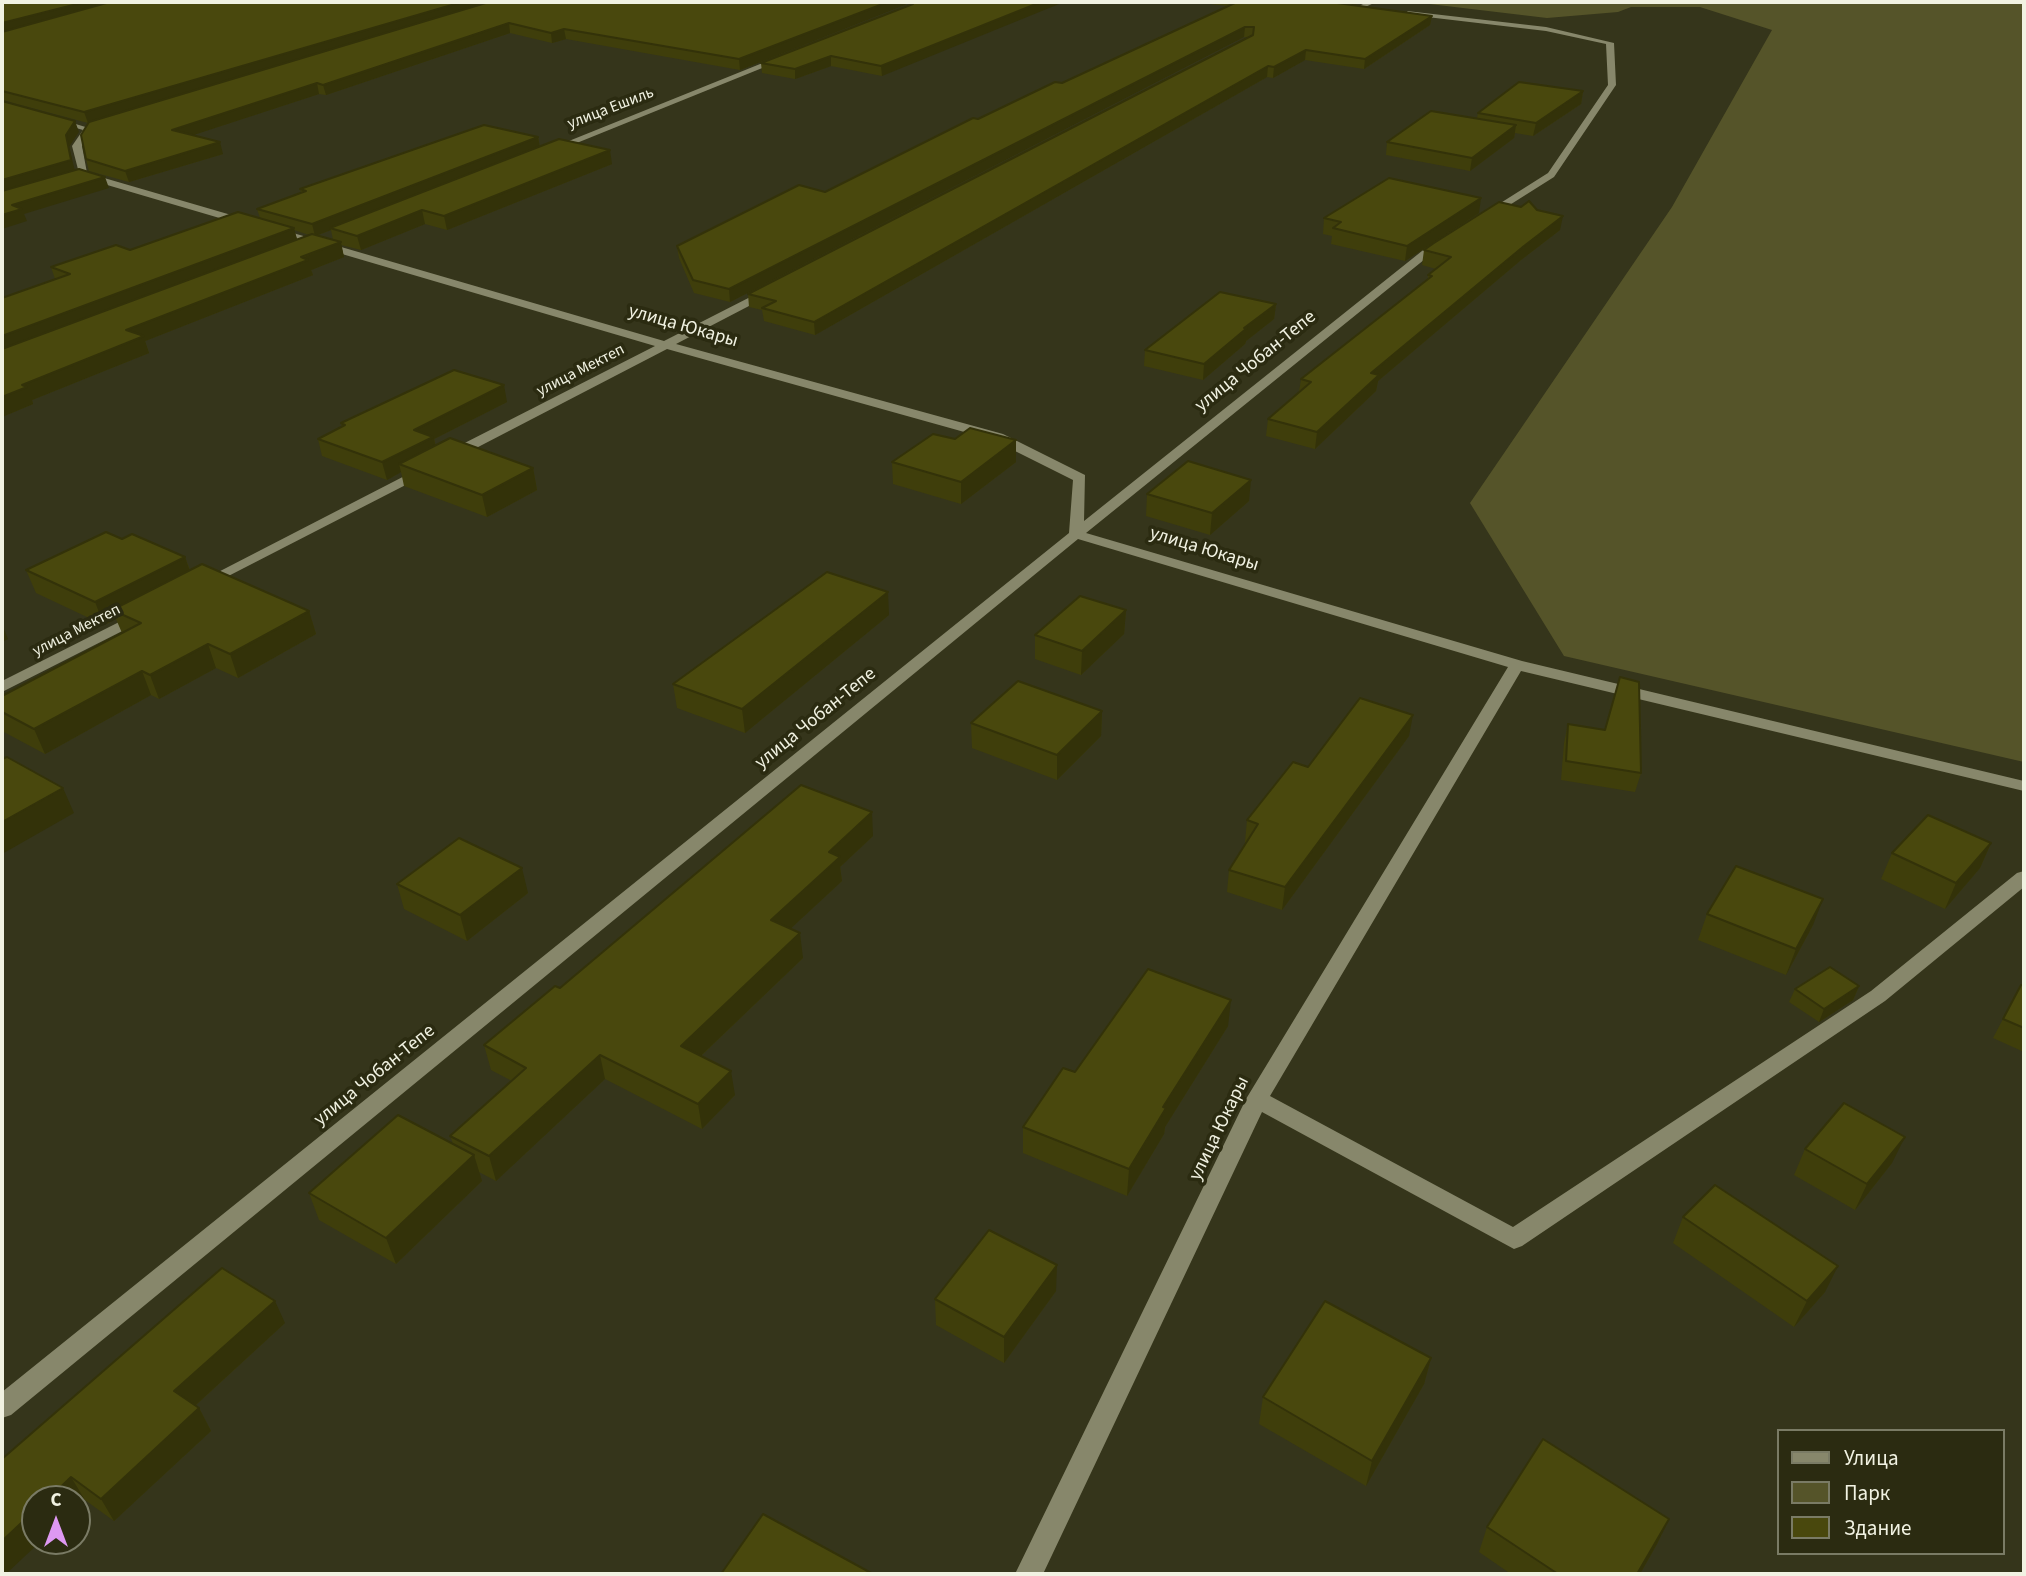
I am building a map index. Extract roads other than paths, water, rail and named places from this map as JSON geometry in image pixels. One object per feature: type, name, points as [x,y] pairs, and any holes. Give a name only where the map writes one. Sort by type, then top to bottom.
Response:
[{"type":"street","points":[[1350,6],[1374,6]]},
{"type":"street","name":"улица Чобан-Тепе","points":[[2,1406],[1426,253],[1551,175],[1612,85],[1610,43],[1546,29],[1402,12]]},
{"type":"street","name":"улица Ешиль","points":[[536,156],[793,55]]},
{"type":"street","name":"улица Юкары","points":[[41,114],[94,127],[77,146],[77,177],[324,239],[666,345],[998,437],[1080,478],[1076,534],[1517,665],[1257,1099],[1029,1574]]},
{"type":"street","points":[[292,251],[324,239]]},
{"type":"street","name":"улица Мектеп","points":[[186,592],[778,287]]},
{"type":"street","name":"улица Мектеп","points":[[2,687],[149,611]]},
{"type":"street","points":[[1517,665],[2024,786]]},
{"type":"street","points":[[1257,1099],[1514,1239],[1878,996],[2024,877]]}]
